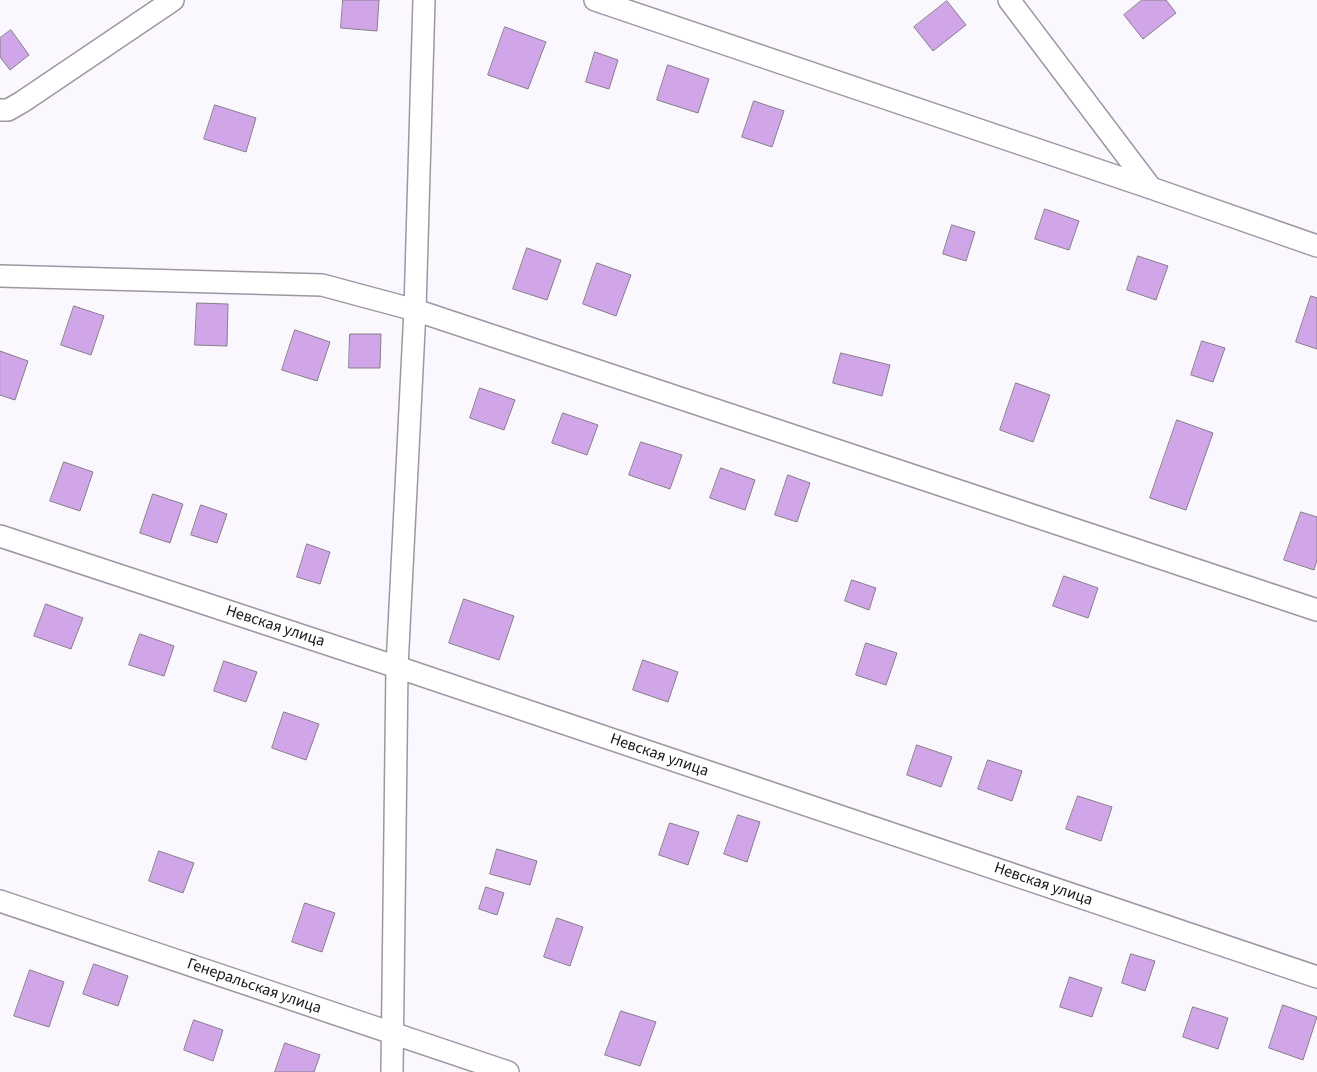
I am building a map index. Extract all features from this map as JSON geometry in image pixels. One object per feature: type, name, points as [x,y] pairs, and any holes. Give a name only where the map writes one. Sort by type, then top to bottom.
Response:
[{"type":"street","points":[[0,110],[8,110],[22,102],[173,0]]},
{"type":"street","points":[[392,1072],[394,1034],[397,668],[415,310],[424,0]]},
{"type":"street","points":[[595,0],[1317,246]]},
{"type":"street","points":[[1010,0],[1151,188]]},
{"type":"street","points":[[0,276],[322,285],[415,310],[1317,610]]},
{"type":"street","name":"Невская улица","points":[[0,536],[1317,978]]},
{"type":"street","name":"Генеральская улица","points":[[0,901],[508,1072]]},
{"type":"building","points":[[343,0],[379,0],[377,31],[341,28]]},
{"type":"building","points":[[1142,0],[1166,0],[1176,13],[1143,39],[1124,15]]},
{"type":"building","points":[[947,1],[966,25],[933,51],[914,27]]},
{"type":"building","points":[[505,27],[546,42],[528,89],[488,75]]},
{"type":"building","points":[[11,30],[29,55],[10,70],[0,57],[0,38]]},
{"type":"building","points":[[595,52],[618,60],[609,89],[586,82]]},
{"type":"building","points":[[668,65],[709,79],[698,113],[657,100]]},
{"type":"building","points":[[754,101],[784,111],[772,147],[742,137]]},
{"type":"building","points":[[215,105],[256,118],[246,152],[204,139]]},
{"type":"building","points":[[1045,209],[1079,221],[1069,250],[1035,239]]},
{"type":"building","points":[[952,225],[975,232],[966,261],[943,254]]},
{"type":"building","points":[[527,248],[561,260],[547,300],[513,289]]},
{"type":"building","points":[[1138,256],[1168,266],[1156,300],[1127,290]]},
{"type":"building","points":[[597,263],[631,275],[616,316],[583,304]]},
{"type":"building","points":[[1311,296],[1317,298],[1317,349],[1296,342]]},
{"type":"building","points":[[197,303],[228,304],[227,346],[195,345]]},
{"type":"building","points":[[74,306],[104,316],[91,355],[61,345]]},
{"type":"building","points":[[295,330],[330,342],[317,381],[282,370]]},
{"type":"building","points":[[350,334],[381,334],[380,368],[349,368]]},
{"type":"building","points":[[1202,341],[1225,348],[1213,382],[1191,375]]},
{"type":"building","points":[[0,351],[28,361],[15,400],[0,395]]},
{"type":"building","points":[[841,353],[890,365],[882,396],[833,383]]},
{"type":"building","points":[[1016,383],[1050,395],[1033,442],[1000,430]]},
{"type":"building","points":[[480,388],[515,400],[504,430],[470,418]]},
{"type":"building","points":[[563,413],[598,425],[587,455],[552,443]]},
{"type":"building","points":[[1177,420],[1213,433],[1186,510],[1150,498]]},
{"type":"building","points":[[641,442],[682,455],[670,489],[629,475]]},
{"type":"building","points":[[64,462],[93,472],[80,511],[50,501]]},
{"type":"building","points":[[721,468],[755,480],[745,510],[710,498]]},
{"type":"building","points":[[788,475],[810,483],[797,522],[775,515]]},
{"type":"building","points":[[153,494],[183,504],[170,543],[140,533]]},
{"type":"building","points":[[201,505],[227,514],[217,543],[191,535]]},
{"type":"building","points":[[1301,512],[1317,517],[1317,560],[1314,570],[1284,560]]},
{"type":"building","points":[[307,544],[330,552],[320,584],[297,577]]},
{"type":"building","points":[[1064,576],[1098,588],[1088,618],[1053,606]]},
{"type":"building","points":[[852,580],[876,588],[869,610],[845,601]]},
{"type":"building","points":[[464,599],[514,616],[499,660],[449,643]]},
{"type":"building","points":[[46,604],[83,618],[71,649],[34,636]]},
{"type":"building","points":[[140,634],[174,646],[164,676],[129,665]]},
{"type":"building","points":[[866,643],[897,653],[886,685],[856,675]]},
{"type":"building","points":[[643,660],[678,672],[668,702],[633,690]]},
{"type":"building","points":[[224,661],[257,672],[246,702],[214,691]]},
{"type":"building","points":[[284,712],[319,724],[306,760],[272,748]]},
{"type":"building","points":[[917,745],[952,757],[941,787],[907,775]]},
{"type":"building","points":[[988,760],[1022,771],[1012,801],[978,789]]},
{"type":"building","points":[[1078,796],[1112,807],[1101,841],[1066,829]]},
{"type":"building","points":[[738,815],[760,822],[747,862],[724,854]]},
{"type":"building","points":[[670,823],[699,832],[688,865],[659,855]]},
{"type":"building","points":[[497,849],[537,861],[530,885],[490,874]]},
{"type":"building","points":[[159,851],[194,863],[183,893],[149,881]]},
{"type":"building","points":[[486,887],[504,893],[497,915],[479,909]]},
{"type":"building","points":[[305,903],[335,913],[322,952],[292,942]]},
{"type":"building","points":[[557,918],[583,927],[570,966],[544,957]]},
{"type":"building","points":[[1131,954],[1155,961],[1145,991],[1122,983]]},
{"type":"building","points":[[94,964],[128,976],[118,1006],[83,994]]},
{"type":"building","points":[[30,970],[64,982],[49,1027],[14,1016]]},
{"type":"building","points":[[1070,977],[1102,988],[1092,1017],[1060,1007]]},
{"type":"building","points":[[1283,1005],[1317,1017],[1303,1060],[1269,1048]]},
{"type":"building","points":[[1193,1007],[1228,1018],[1218,1049],[1183,1037]]},
{"type":"building","points":[[621,1011],[656,1022],[640,1066],[605,1055]]},
{"type":"building","points":[[194,1020],[223,1030],[213,1061],[184,1050]]},
{"type":"building","points":[[285,1043],[320,1055],[314,1072],[275,1072]]}]
